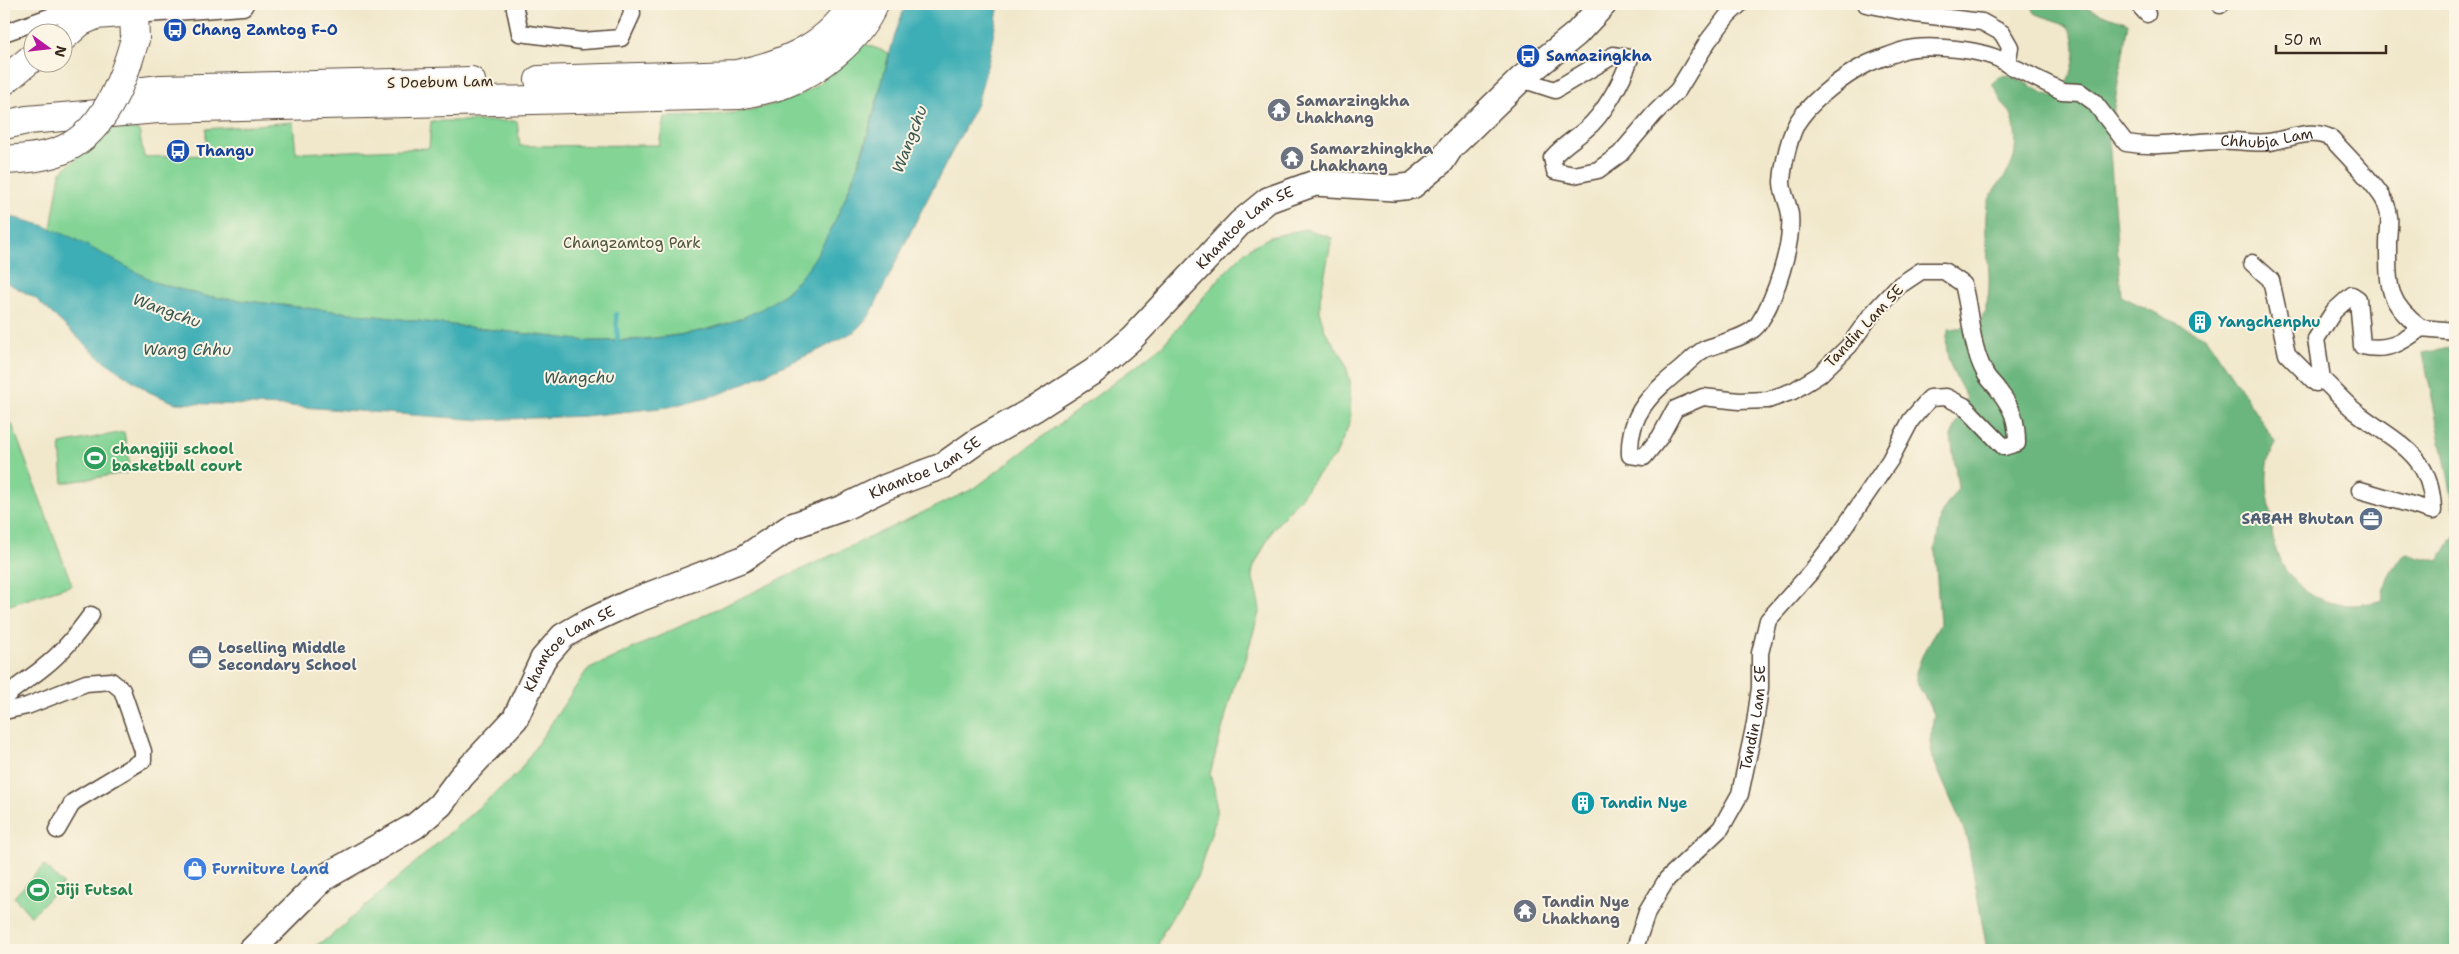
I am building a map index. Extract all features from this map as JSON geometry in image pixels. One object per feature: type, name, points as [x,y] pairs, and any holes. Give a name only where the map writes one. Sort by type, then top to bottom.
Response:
[{"type":"highway","name":"S Doebum Lam","points":[[4,108],[22,104],[160,89],[737,74],[774,65],[804,51],[832,32],[853,4]]},
{"type":"highway","name":"S Doebum Lam","points":[[4,125],[27,120],[158,108],[739,95],[785,84],[812,70],[846,43],[859,29],[874,4]]},
{"type":"highway","points":[[4,160],[50,154],[74,144],[82,138],[111,102],[124,77],[135,39],[121,8],[96,15],[80,22],[72,29]]},
{"type":"highway","points":[[4,81],[22,66]]},
{"type":"main road","name":"Khamtoe Lam SE","points":[[252,950],[325,877],[415,826],[440,805],[461,777],[515,719],[543,658],[563,636],[631,602],[743,559],[792,526],[843,508],[886,487],[942,466],[976,442],[1032,411],[1094,371],[1132,338],[1240,222],[1268,200],[1315,183],[1394,188],[1412,186],[1442,161],[1451,147],[1521,79],[1576,34],[1604,4]]},
{"type":"street","points":[[4,33],[86,4]]},
{"type":"street","points":[[121,8],[242,4]]},
{"type":"street","points":[[514,4],[520,33],[582,42],[622,38],[632,14],[632,4]]},
{"type":"street","points":[[1521,79],[1554,90],[1614,55],[1630,58],[1625,72],[1604,107],[1586,130],[1564,144],[1552,158],[1554,171],[1574,175],[1598,170],[1620,154],[1654,114],[1678,90],[1708,41],[1728,15],[1740,4]]},
{"type":"street","points":[[1866,4],[1915,14],[1982,22],[2002,33],[2010,47],[2008,64]]},
{"type":"street","name":"Tandin Lam SE","points":[[1636,950],[1647,912],[1667,879],[1721,828],[1740,794],[1756,723],[1760,688],[1760,653],[1768,620],[1811,572],[1837,538],[1890,460],[1911,420],[1930,398],[1946,397],[1964,406],[2004,447],[2017,444],[2017,422],[2006,399],[1985,373],[1971,334],[1969,306],[1963,284],[1944,271],[1921,271],[1897,287],[1871,315],[1849,346],[1819,375],[1793,391],[1768,400],[1740,401],[1703,397],[1675,409],[1660,437],[1644,457],[1630,455],[1629,439],[1638,412],[1660,387],[1704,350],[1730,341],[1758,326],[1775,292],[1785,259],[1790,216],[1782,184],[1788,146],[1800,118],[1807,111],[1835,85],[1866,64],[1910,48],[1947,48],[1982,54],[2002,60],[2008,64]]},
{"type":"street","name":"Chhubja Lam","points":[[2008,64],[2062,91],[2080,92],[2094,102],[2126,143],[2172,146],[2220,140],[2267,142],[2305,134],[2320,134],[2332,139],[2386,204],[2391,222],[2388,245],[2391,296],[2408,317],[2421,328]]},
{"type":"street","points":[[2252,263],[2271,280],[2287,354],[2316,383],[2322,378]]},
{"type":"street","points":[[2360,490],[2433,511],[2433,494],[2420,462],[2399,442],[2355,410],[2322,378],[2316,339],[2334,311],[2352,295],[2358,299],[2362,346],[2377,349],[2400,344],[2421,328],[2455,331]]},
{"type":"street","points":[[4,698],[72,642],[91,615]]},
{"type":"street","points":[[4,711],[27,706],[86,683],[111,681],[122,690],[143,751],[143,760],[73,802],[56,830]]},
{"type":"green space","points":[[2031,4],[2075,4],[2128,23],[2109,138],[2121,296],[2207,338],[2276,443],[2269,458],[2267,474],[2272,535],[2281,562],[2290,577],[2302,589],[2331,603],[2347,605],[2365,604],[2383,600],[2390,574],[2401,558],[2406,554],[2439,561],[2455,535],[2455,950],[1987,950],[1968,843],[1963,827],[1933,759],[1930,741],[1934,714],[1916,681],[1916,672],[1922,656],[1940,624],[1935,550],[1942,512],[1958,488],[1951,437],[1967,397],[1950,364],[1946,347],[1947,338],[1949,329],[1966,327],[1972,334],[1982,319],[1989,287],[1986,239],[1987,205],[1993,192],[2011,167],[2015,153],[2016,138],[2012,116],[1992,83],[2002,75],[2009,76],[2053,96],[2066,84],[2074,60],[2075,43],[2069,29],[2061,22],[2035,13]]},
{"type":"green space","name":"Changzamtog Park","points":[[862,43],[889,53],[863,147],[851,182],[838,215],[822,246],[804,273],[784,294],[764,308],[741,319],[690,333],[664,337],[588,341],[205,296],[157,283],[51,229],[60,173],[108,129],[139,130],[144,157],[206,155],[206,129],[293,122],[296,153],[429,148],[431,121],[517,121],[520,146],[659,145],[664,117],[701,116],[737,112],[773,105],[790,99],[820,82]]},
{"type":"green space","points":[[1305,229],[1332,238],[1320,299],[1320,314],[1325,331],[1344,359],[1350,381],[1350,422],[1335,457],[1317,475],[1273,529],[1254,566],[1252,574],[1260,609],[1245,661],[1234,685],[1210,774],[1216,795],[1216,818],[1197,877],[1163,932],[1156,950],[308,950],[330,937],[518,773],[587,670],[975,488],[1162,346],[1223,274],[1249,248],[1270,237]]},
{"type":"green space","points":[[2455,347],[2455,511],[2423,353]]},
{"type":"green space","points":[[12,424],[72,585],[4,607],[4,426]]},
{"type":"green space","name":"changjiji school basketball court","points":[[124,432],[131,472],[63,483],[60,444]]},
{"type":"green space","name":"Jiji Futsal","points":[[44,865],[63,884],[31,916],[14,897]]},
{"type":"water","name":"Wang Chhu","points":[[906,4],[999,4],[989,59],[977,104],[917,219],[870,315],[855,331],[821,349],[720,394],[669,407],[585,416],[482,420],[288,406],[175,403],[149,392],[100,358],[35,298],[4,281],[4,215],[42,225],[71,237],[157,283],[205,296],[588,341],[638,340],[690,333],[716,327],[764,308],[784,294],[812,263],[846,197],[862,154],[895,36]]},
{"type":"waterway","points":[[616,314],[618,345]]},
{"type":"place","name":"Chang Zamtog F-O","points":[[175,30]]},
{"type":"place","name":"Samazingkha","points":[[1528,56]]},
{"type":"place","name":"Samarzingkha Lhakhang","points":[[1279,110]]},
{"type":"place","name":"Thangu","points":[[178,151]]},
{"type":"place","name":"Samarzhingkha Lhakhang","points":[[1292,158]]},
{"type":"place","name":"Yangchenphu","points":[[2200,322]]},
{"type":"place","name":"changjiji school basketball court","points":[[95,458]]},
{"type":"place","name":"SABAH Bhutan","points":[[2371,519]]},
{"type":"place","name":"Loselling Middle Secondary School","points":[[200,657]]},
{"type":"place","name":"Tandin Nye","points":[[1583,803]]},
{"type":"place","name":"Furniture Land","points":[[195,869]]},
{"type":"place","name":"Jiji Futsal","points":[[38,890]]},
{"type":"place","name":"Tandin Nye Lhakhang","points":[[1525,911]]},
{"type":"water label","name":"Wangchu","points":[[909,139]]},
{"type":"water label","name":"Wangchu","points":[[167,310]]},
{"type":"water label","name":"Wangchu","points":[[579,377]]}]
